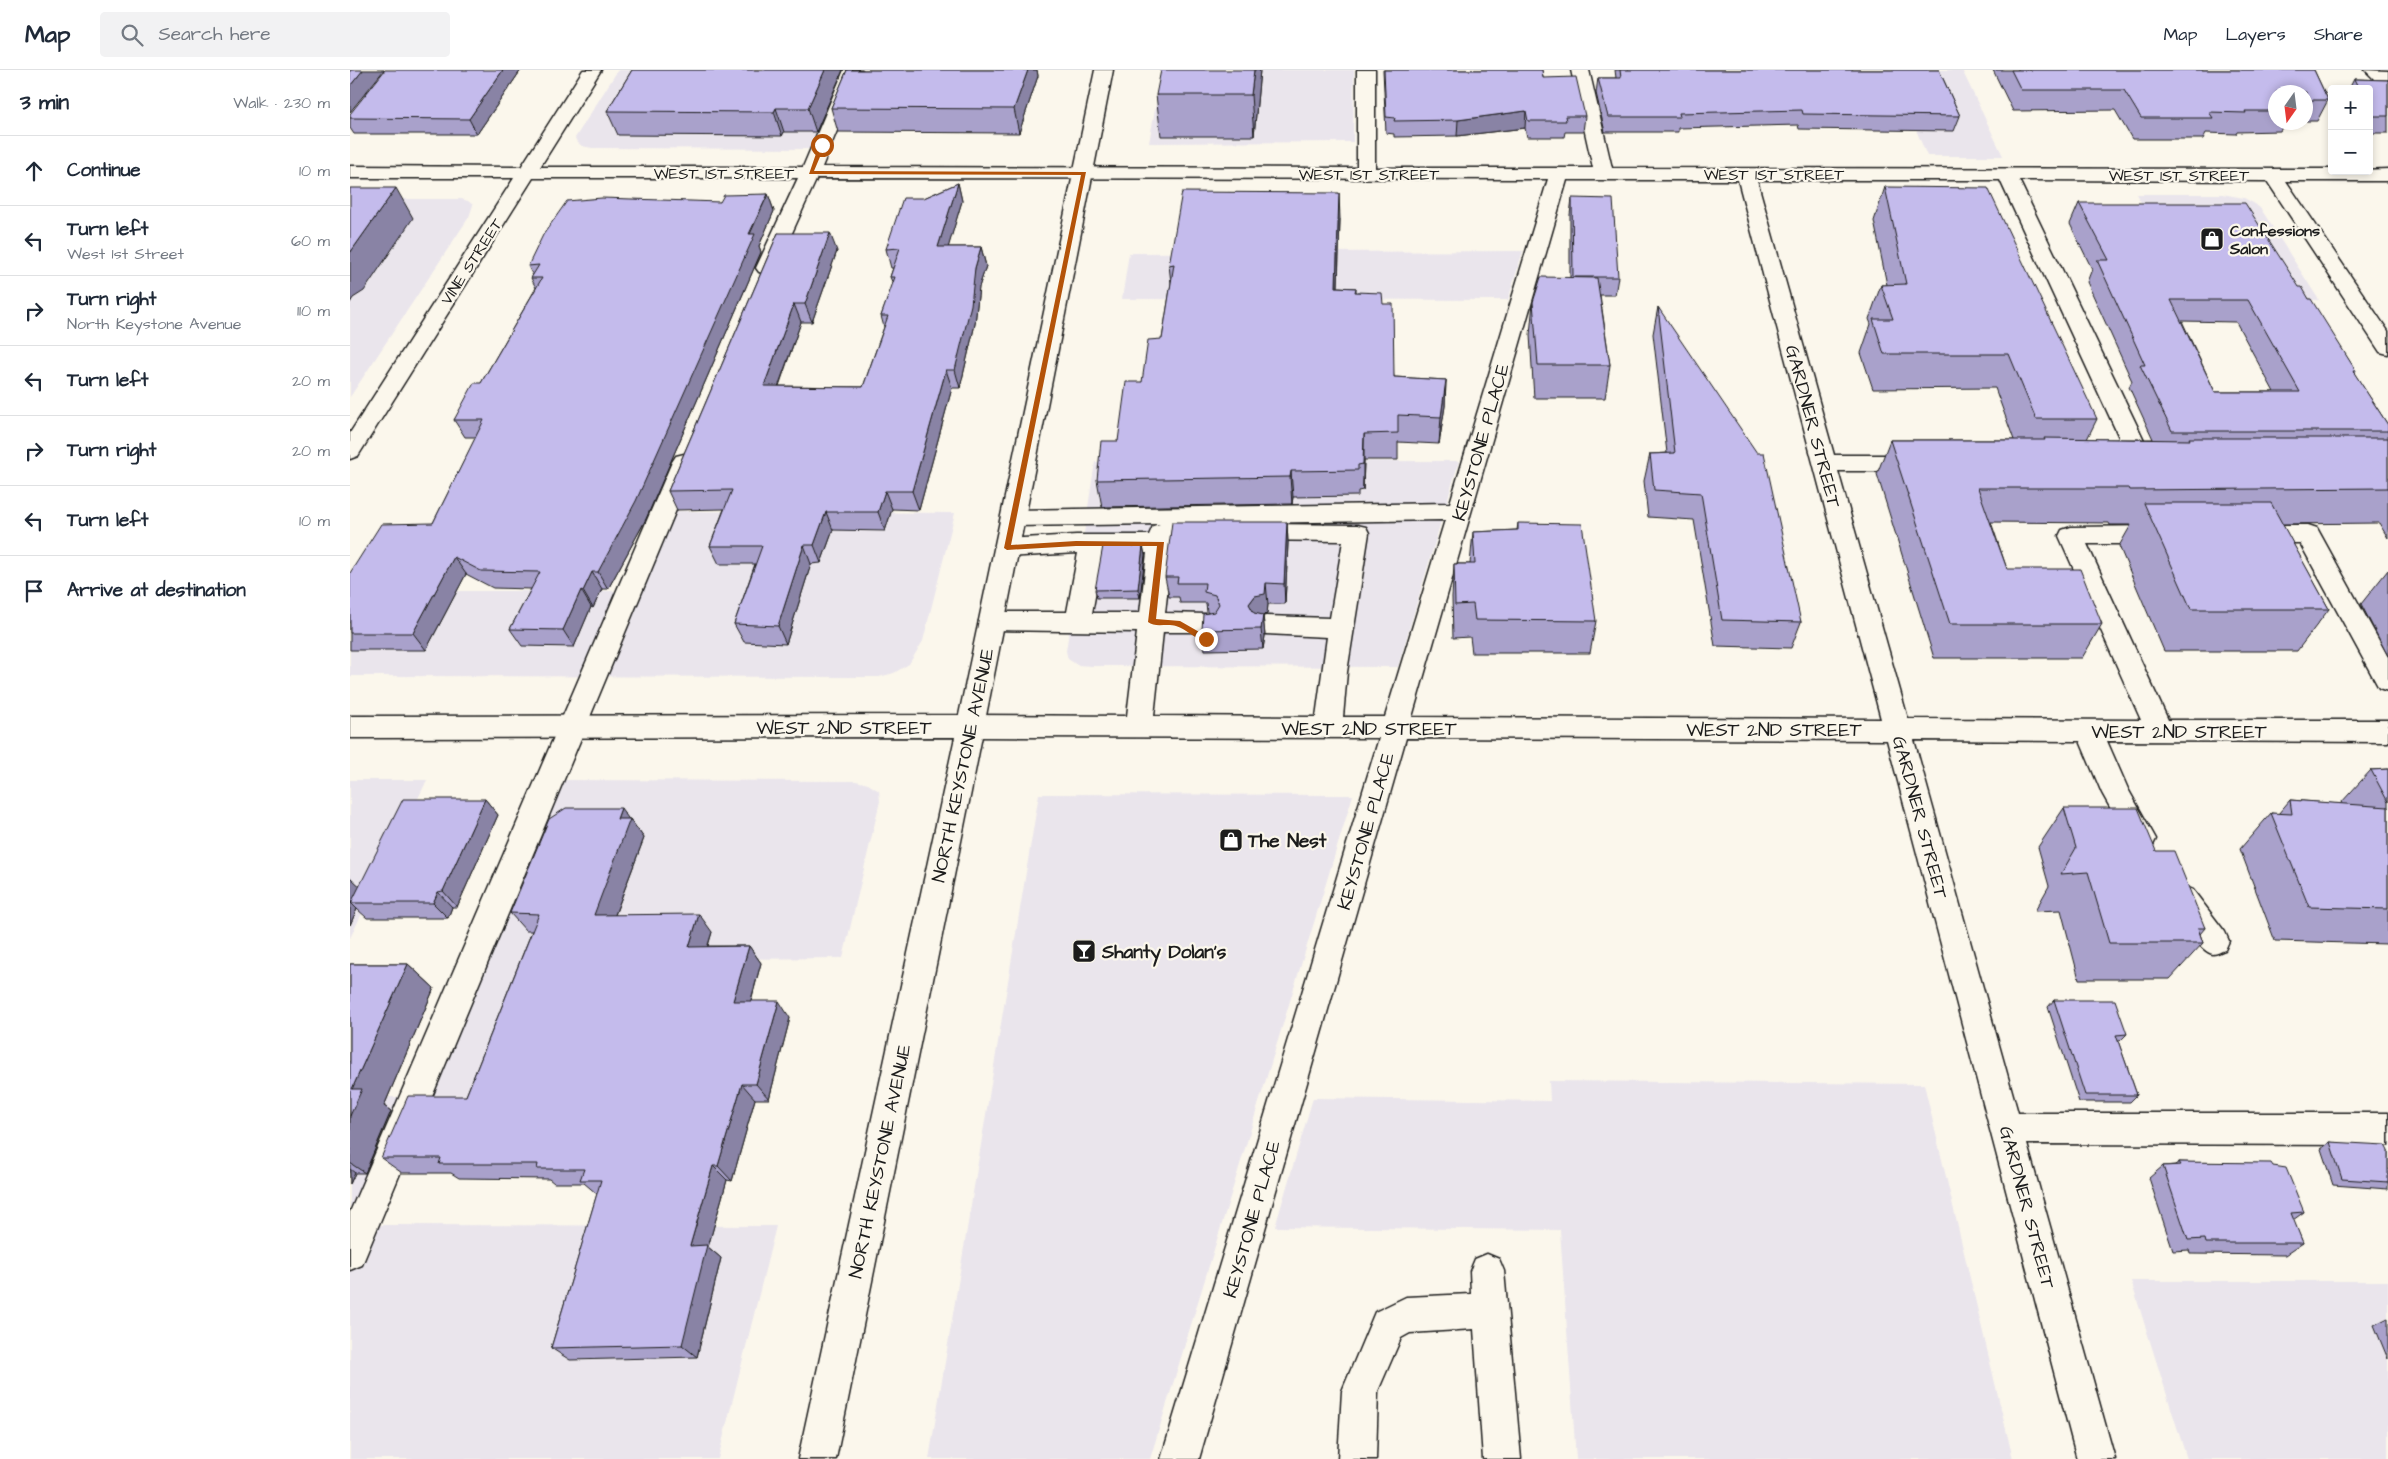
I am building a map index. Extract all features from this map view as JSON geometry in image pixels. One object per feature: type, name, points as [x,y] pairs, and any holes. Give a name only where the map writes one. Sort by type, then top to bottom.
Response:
[{"type":"street","name":"VINE STREET","points":[[350,451],[592,70]]},
{"type":"street","points":[[758,287],[810,173],[853,70]]},
{"type":"street","name":"NORTH KEYSTONE AVENUE","points":[[817,1459],[992,621],[1104,70]]},
{"type":"street","points":[[1366,70],[1366,174]]},
{"type":"street","points":[[1580,70],[1604,174]]},
{"type":"street","points":[[2374,70],[2380,75],[2388,76]]},
{"type":"street","name":"WEST 1ST STREET","points":[[350,172],[2388,175]]},
{"type":"street","name":"KEYSTONE PLACE","points":[[1180,1459],[1559,174]]},
{"type":"street","name":"GARDNER STREET","points":[[1746,174],[2096,1459]]},
{"type":"street","points":[[2008,175],[2143,463]]},
{"type":"street","points":[[2273,175],[2388,347]]},
{"type":"street","points":[[350,1253],[693,439]]},
{"type":"street","points":[[1824,463],[1938,463]]},
{"type":"street","points":[[1013,518],[1460,511]]},
{"type":"street","points":[[1139,728],[1164,622],[1162,532],[1357,533],[1341,628],[1328,728]]},
{"type":"street","points":[[2229,534],[2308,534],[2388,681]]},
{"type":"street","points":[[2159,730],[2071,536],[2180,535]]},
{"type":"street","points":[[1078,620],[1092,544]]},
{"type":"street","points":[[1007,548],[1092,544],[1161,544]]},
{"type":"street","points":[[992,621],[1164,622],[1206,631]]},
{"type":"street","points":[[1265,633],[1300,626],[1341,628]]},
{"type":"street","name":"WEST 2ND STREET","points":[[350,726],[970,726],[2388,731]]},
{"type":"street","points":[[2089,730],[2129,820],[2153,858]]},
{"type":"street","points":[[2169,880],[2214,941]]},
{"type":"street","points":[[2006,1128],[2388,1129]]},
{"type":"street","points":[[1487,1271],[1502,1459]]},
{"type":"street","points":[[1357,1459],[1360,1391],[1388,1325],[1406,1315],[1490,1311]]},
{"type":"shaded area","points":[[618,70],[853,70],[820,149],[592,148],[582,146],[575,138]]},
{"type":"shaded area","points":[[1162,70],[1354,70],[1353,142],[1149,143]]},
{"type":"shaded area","points":[[1891,70],[1962,70],[2003,156],[1927,156]]},
{"type":"shaded area","points":[[2136,194],[2222,194],[2244,198],[2255,204],[2261,209],[2319,300],[2198,301]]},
{"type":"shaded area","points":[[350,199],[461,199],[473,205],[469,217],[350,397]]},
{"type":"shaded area","points":[[1523,251],[1508,300],[1122,299],[1129,253]]},
{"type":"shaded area","points":[[1459,461],[1398,667],[1092,666],[1077,665],[1068,659],[1066,651],[1095,462]]},
{"type":"shaded area","points":[[663,511],[955,513],[923,641],[909,664],[894,673],[879,677],[350,676],[350,591],[628,591]]},
{"type":"shaded area","points":[[350,780],[427,780],[350,938]]},
{"type":"shaded area","points":[[549,780],[856,781],[868,784],[879,791],[880,801],[843,958],[707,959],[664,1099],[416,1098],[362,1225],[776,1226],[718,1459],[350,1459],[350,1097],[416,1097]]},
{"type":"shaded area","points":[[1039,794],[1353,795],[1150,1459],[929,1459]]},
{"type":"shaded area","points":[[1549,1081],[1924,1084],[2013,1459],[1576,1459],[1560,1230],[1275,1227],[1313,1098],[1550,1101]]},
{"type":"shaded area","points":[[2131,1281],[2388,1281],[2388,1459],[2187,1459]]},
{"type":"building","points":[[350,70],[363,70],[350,86]]},
{"type":"building","points":[[385,70],[503,70],[469,119],[350,118],[350,114]]},
{"type":"building","points":[[632,70],[825,70],[808,108],[776,108],[774,112],[607,111]]},
{"type":"building","points":[[847,70],[1028,70],[1014,109],[831,108]]},
{"type":"building","points":[[1161,70],[1254,70],[1251,95],[1156,95]]},
{"type":"building","points":[[1384,70],[1542,70],[1543,78],[1576,77],[1585,116],[1565,116],[1566,121],[1528,121],[1526,111],[1458,120],[1394,121],[1395,118],[1386,117]]},
{"type":"building","points":[[1620,70],[1939,70],[1960,116],[1803,114],[1802,110],[1679,113],[1680,117],[1608,117],[1598,78],[1621,78]]},
{"type":"building","points":[[2011,70],[2314,70],[2328,100],[2313,100],[2313,85],[2268,85],[2268,111],[2245,111],[2246,113],[2209,112],[2213,118],[2141,118],[2124,90],[2021,90]]},
{"type":"building","points":[[2354,79],[2388,80],[2388,116],[2373,116],[2373,85],[2357,85]]},
{"type":"building","points":[[958,183],[938,247],[981,247],[975,268],[971,305],[955,370],[946,370],[912,491],[885,491],[878,512],[826,512],[814,545],[804,545],[778,626],[734,624],[762,546],[710,546],[732,490],[668,491],[778,233],[830,233],[805,304],[794,304],[764,386],[863,387],[888,316],[881,316],[895,277],[890,277],[900,248],[886,249],[903,198],[924,198]]},
{"type":"building","points":[[1885,187],[1988,188],[2097,419],[2036,419],[2009,354],[1884,354],[1873,319],[1893,319],[1881,285],[1906,284]]},
{"type":"building","points":[[350,188],[396,188],[350,253]]},
{"type":"building","points":[[1182,192],[1339,193],[1336,287],[1356,288],[1355,292],[1382,293],[1383,304],[1393,304],[1394,377],[1446,380],[1441,417],[1398,415],[1398,433],[1364,434],[1363,464],[1358,465],[1358,470],[1291,471],[1290,477],[1097,480],[1101,441],[1118,441],[1126,382],[1142,382],[1148,340],[1162,339],[1174,264],[1169,265]]},
{"type":"building","points":[[768,194],[749,234],[755,234],[636,501],[598,572],[592,572],[583,591],[581,590],[563,630],[510,629],[540,572],[481,571],[454,557],[413,633],[350,633],[350,573],[381,524],[433,523],[484,420],[454,420],[474,383],[481,383],[542,278],[531,278],[539,265],[528,266],[543,235],[567,201],[602,198],[720,202],[724,195]]},
{"type":"building","points":[[1572,198],[1613,199],[1618,277],[1573,277]]},
{"type":"building","points":[[2079,203],[2245,203],[2299,287],[2302,287],[2309,299],[2311,299],[2356,371],[2353,371],[2388,425],[2388,431],[2172,431],[2140,365],[2145,365],[2097,260],[2109,260]],"holes":[[[2171,300],[2248,300],[2300,392],[2215,392]]]},
{"type":"building","points":[[1541,277],[1597,278],[1610,365],[1538,365],[1533,302]]},
{"type":"building","points":[[1658,307],[1757,453],[1764,453],[1801,622],[1722,620],[1701,493],[1654,490],[1650,454],[1675,453]]},
{"type":"building","points":[[2044,438],[2190,440],[2189,438],[2388,438],[2388,488],[2130,490],[2129,488],[1978,488],[2007,569],[2080,569],[2102,624],[1950,624],[1890,440],[2045,440]]},
{"type":"building","points":[[2144,503],[2271,503],[2329,609],[2191,609]]},
{"type":"building","points":[[1172,522],[1287,522],[1284,584],[1266,583],[1265,594],[1255,596],[1249,604],[1254,613],[1263,615],[1261,629],[1202,630],[1203,614],[1214,612],[1219,604],[1215,595],[1204,592],[1205,583],[1177,583],[1178,577],[1165,577]]},
{"type":"building","points":[[1518,523],[1582,524],[1596,621],[1475,620],[1473,604],[1455,605],[1454,564],[1475,564],[1473,532],[1518,530]]},
{"type":"building","points":[[1103,546],[1143,546],[1138,589],[1095,590]]},
{"type":"building","points":[[2388,769],[2388,802],[2371,770]]},
{"type":"building","points":[[403,799],[485,799],[443,891],[438,892],[433,903],[351,903]]},
{"type":"building","points":[[2290,800],[2388,807],[2388,909],[2309,907],[2271,813],[2292,814]]},
{"type":"building","points":[[566,808],[621,808],[617,819],[630,819],[594,915],[699,914],[689,947],[749,946],[733,1001],[779,1001],[756,1084],[742,1084],[718,1166],[713,1166],[690,1246],[707,1245],[682,1345],[551,1348],[601,1180],[580,1180],[584,1169],[537,1169],[538,1164],[439,1164],[441,1158],[381,1158],[408,1096],[466,1096],[539,914],[510,913],[549,819]]},
{"type":"building","points":[[2064,808],[2138,808],[2156,851],[2174,851],[2205,928],[2198,928],[2203,943],[2109,943],[2088,872],[2061,874],[2076,848]]},
{"type":"building","points":[[350,964],[408,964],[352,1089],[362,1089],[350,1116]]},
{"type":"building","points":[[2054,1000],[2115,1000],[2127,1034],[2116,1035],[2137,1095],[2085,1095]]},
{"type":"building","points":[[2330,1142],[2385,1145],[2388,1151],[2388,1182],[2342,1179]]},
{"type":"building","points":[[2179,1162],[2271,1163],[2273,1166],[2286,1168],[2304,1212],[2291,1213],[2303,1243],[2206,1243],[2205,1239],[2188,1240],[2163,1166],[2181,1165]]},
{"type":"place","name":"Confessions Salon","points":[[2212,239]]},
{"type":"place","name":"The Nest","points":[[1231,840]]},
{"type":"place","name":"Shanty Dolan's","points":[[1084,951]]},
{"type":"route","points":[[822,145],[810,173],[1084,174],[1007,548],[1076,544],[1161,544],[1152,622],[1177,623],[1206,639]]}]
